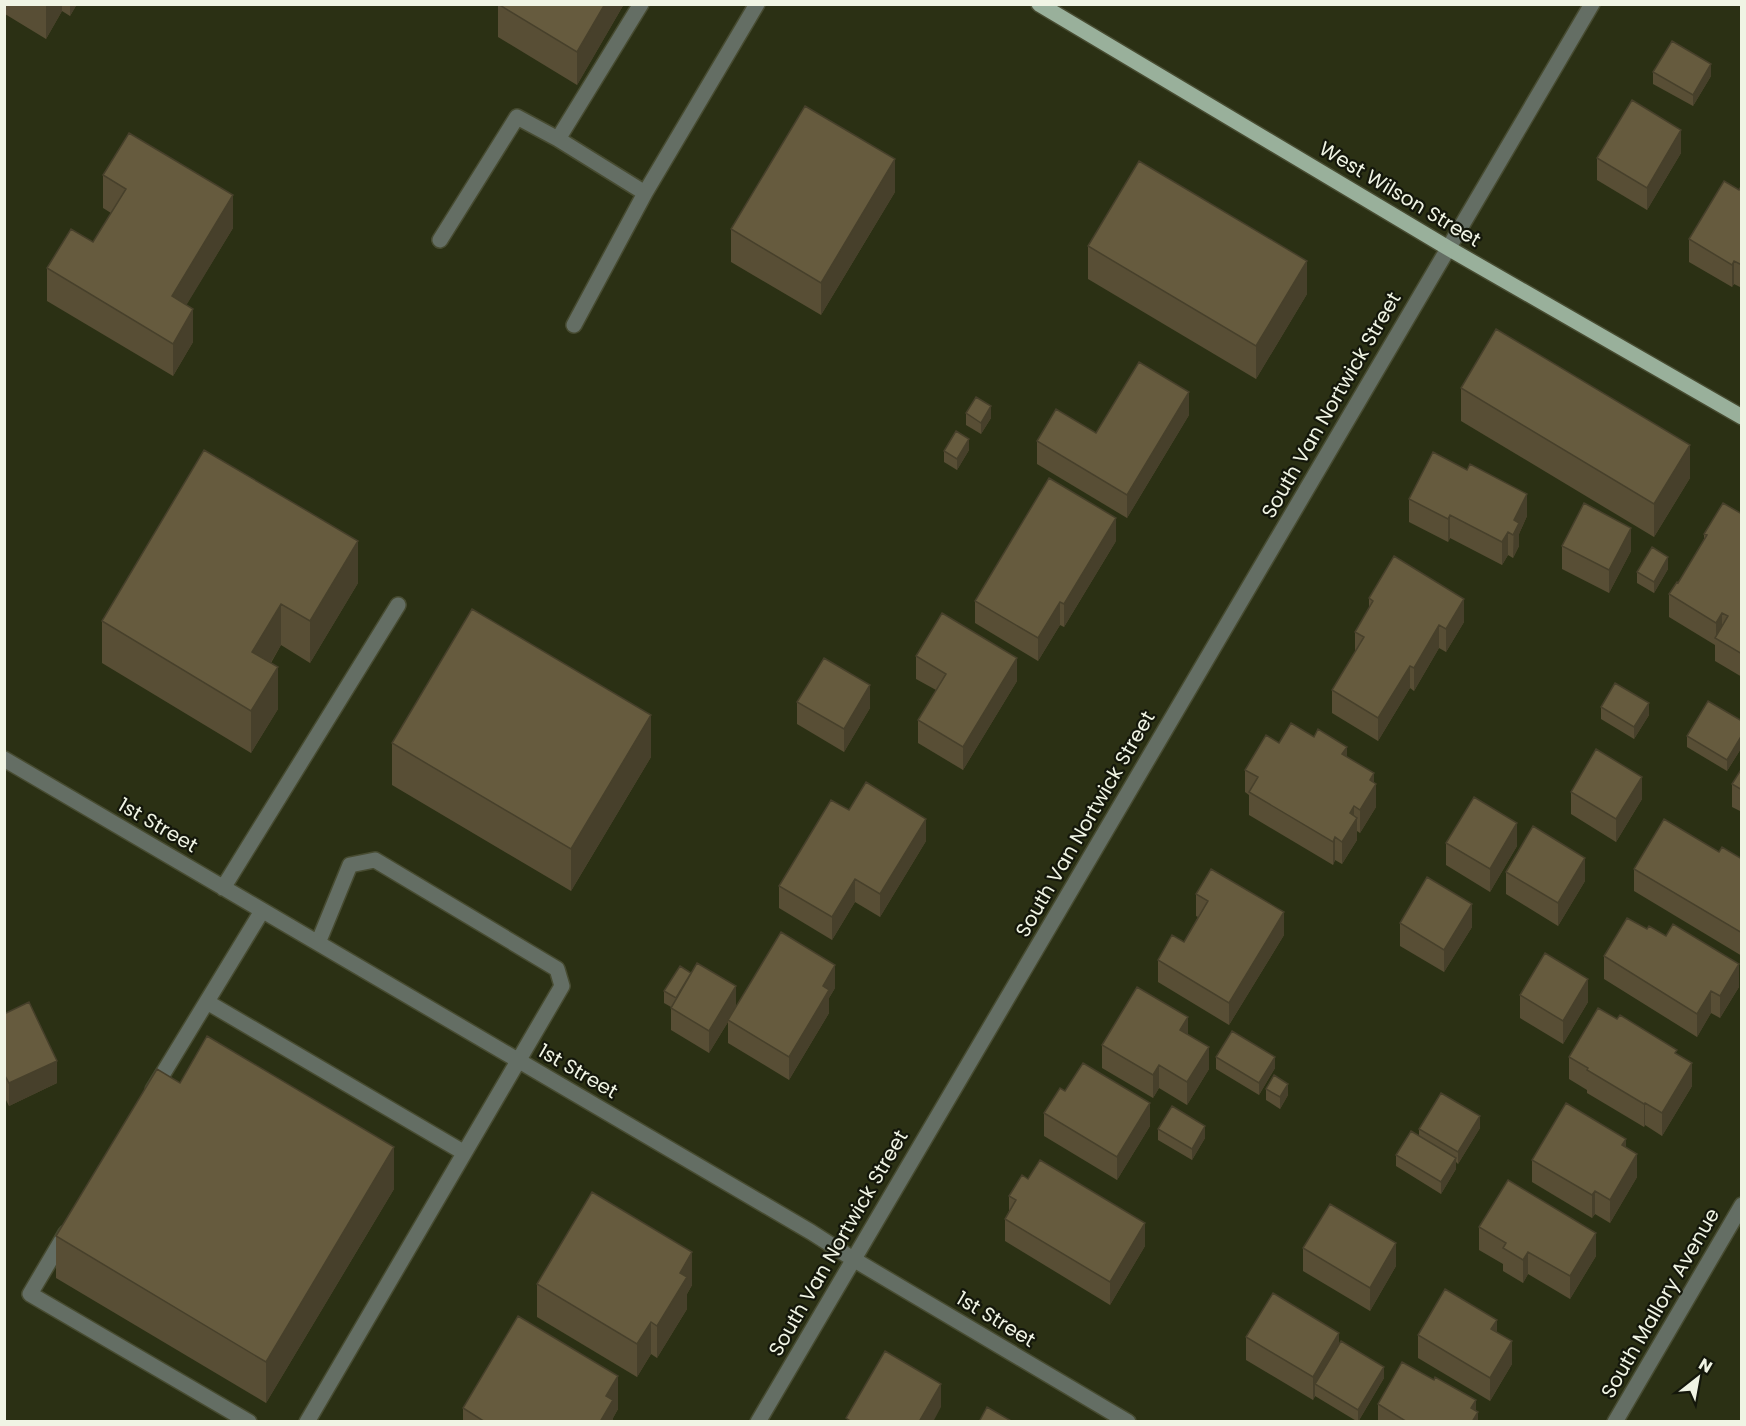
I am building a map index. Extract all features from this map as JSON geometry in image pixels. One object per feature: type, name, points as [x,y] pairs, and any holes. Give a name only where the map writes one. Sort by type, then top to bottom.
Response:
[{"type":"main road","name":"West Wilson Street","points":[[1039,4],[1448,248],[1742,417]]},
{"type":"street","points":[[558,139],[641,4]]},
{"type":"street","points":[[574,325],[645,193],[757,4]]},
{"type":"street","name":"South Van Nortwick Street","points":[[758,1422],[1592,4]]},
{"type":"street","points":[[440,240],[517,117],[558,139],[645,193]]},
{"type":"street","points":[[224,888],[398,604]]},
{"type":"street","name":"1st Street","points":[[4,759],[801,1226],[1128,1422]]},
{"type":"street","points":[[307,1422],[562,986],[557,969],[375,860],[350,865],[318,943]]},
{"type":"street","points":[[145,1103],[262,911]]},
{"type":"street","points":[[207,1002],[464,1152]]},
{"type":"street","name":"South Mallory Avenue","points":[[1615,1422],[1742,1205]]},
{"type":"street","points":[[71,1224],[30,1294],[249,1422]]},
{"type":"building","points":[[498,4],[605,4],[577,52]]},
{"type":"building","points":[[1672,41],[1711,64],[1693,95],[1653,72]]},
{"type":"building","points":[[1632,100],[1681,130],[1647,188],[1597,158]]},
{"type":"building","points":[[805,106],[895,159],[821,283],[731,229]]},
{"type":"building","points":[[129,133],[233,195],[172,296],[193,309],[173,344],[47,268],[71,229],[93,242],[126,189],[103,175]]},
{"type":"building","points":[[1139,161],[1307,261],[1256,346],[1088,246]]},
{"type":"building","points":[[1724,181],[1739,190],[1742,185],[1742,265],[1734,261],[1732,265],[1689,239]]},
{"type":"building","points":[[1496,329],[1690,445],[1654,504],[1461,388]]},
{"type":"building","points":[[1139,362],[1189,392],[1127,495],[1037,441],[1056,409],[1096,433]]},
{"type":"building","points":[[976,397],[991,406],[981,423],[966,413]]},
{"type":"building","points":[[956,431],[969,439],[957,459],[944,451]]},
{"type":"building","points":[[204,450],[358,541],[310,621],[281,604],[252,652],[278,667],[251,711],[102,621]]},
{"type":"building","points":[[1433,452],[1467,470],[1470,464],[1527,494],[1514,520],[1519,523],[1513,535],[1508,532],[1502,542],[1450,515],[1448,519],[1409,499]]},
{"type":"building","points":[[1049,478],[1116,518],[1064,604],[1060,602],[1038,638],[975,601]]},
{"type":"building","points":[[1584,503],[1631,528],[1609,570],[1562,546]]},
{"type":"building","points":[[1723,503],[1742,514],[1742,654],[1715,638],[1728,616],[1722,613],[1716,623],[1669,594],[1707,535],[1704,534]]},
{"type":"building","points":[[1652,547],[1668,557],[1654,582],[1637,572]]},
{"type":"building","points":[[1394,556],[1464,599],[1446,629],[1439,625],[1414,668],[1410,666],[1378,718],[1332,690],[1364,637],[1355,632],[1373,601],[1369,598]]},
{"type":"building","points":[[472,609],[651,715],[571,849],[392,743]]},
{"type":"building","points":[[942,613],[1017,658],[963,747],[918,720],[946,674],[916,656]]},
{"type":"building","points":[[824,658],[870,685],[844,729],[797,702]]},
{"type":"building","points":[[1615,683],[1649,703],[1634,727],[1601,707]]},
{"type":"building","points":[[1708,701],[1742,721],[1742,735],[1727,760],[1687,736]]},
{"type":"building","points":[[1291,723],[1314,737],[1318,729],[1347,747],[1342,754],[1374,773],[1370,780],[1376,784],[1360,810],[1354,806],[1350,813],[1357,818],[1342,842],[1335,837],[1333,842],[1249,792],[1258,777],[1245,770],[1266,735],[1279,743]]},
{"type":"building","points":[[1596,749],[1642,777],[1616,819],[1571,792]]},
{"type":"building","points":[[1742,768],[1742,790],[1732,784]]},
{"type":"building","points":[[866,782],[926,819],[880,894],[855,879],[832,917],[779,886],[831,800],[849,810]]},
{"type":"building","points":[[1474,797],[1517,823],[1490,869],[1446,843]]},
{"type":"building","points":[[1664,819],[1719,852],[1722,847],[1742,859],[1742,933],[1634,869]]},
{"type":"building","points":[[1533,826],[1585,858],[1558,903],[1506,872]]},
{"type":"building","points":[[1211,869],[1284,912],[1229,1003],[1158,960],[1172,935],[1184,942],[1208,901],[1196,894]]},
{"type":"building","points":[[1427,877],[1472,904],[1444,950],[1400,923]]},
{"type":"building","points":[[1627,918],[1647,929],[1649,926],[1666,936],[1673,924],[1739,964],[1720,996],[1711,991],[1697,1014],[1604,956]]},
{"type":"building","points":[[781,932],[835,965],[823,986],[829,990],[789,1057],[728,1020]]},
{"type":"building","points":[[1545,953],[1588,979],[1563,1021],[1520,995]]},
{"type":"building","points":[[697,963],[736,986],[709,1031],[671,1008]]},
{"type":"building","points":[[680,966],[691,973],[676,998],[664,991]]},
{"type":"building","points":[[1137,987],[1188,1017],[1180,1030],[1209,1047],[1187,1082],[1159,1065],[1153,1075],[1102,1045]]},
{"type":"building","points":[[29,1002],[57,1061],[9,1083],[4,1074],[4,1014]]},
{"type":"building","points":[[1598,1008],[1617,1019],[1620,1015],[1677,1050],[1675,1053],[1692,1063],[1662,1113],[1587,1070],[1588,1068],[1569,1057]]},
{"type":"building","points":[[1232,1031],[1275,1057],[1259,1083],[1216,1057]]},
{"type":"building","points":[[207,1036],[394,1147],[266,1362],[56,1236],[157,1069],[180,1083]]},
{"type":"building","points":[[1083,1063],[1150,1103],[1117,1157],[1044,1113],[1060,1088],[1065,1091]]},
{"type":"building","points":[[1274,1075],[1288,1084],[1280,1097],[1266,1089]]},
{"type":"building","points":[[1441,1093],[1480,1116],[1458,1152],[1419,1129]]},
{"type":"building","points":[[1566,1103],[1626,1139],[1622,1145],[1637,1154],[1610,1200],[1595,1191],[1592,1195],[1532,1160]]},
{"type":"building","points":[[1172,1106],[1205,1126],[1192,1149],[1158,1129]]},
{"type":"building","points":[[1411,1131],[1456,1158],[1441,1182],[1396,1155]]},
{"type":"building","points":[[1040,1160],[1145,1223],[1110,1282],[1005,1219],[1016,1200],[1009,1196],[1022,1175],[1028,1179]]},
{"type":"building","points":[[1508,1180],[1596,1233],[1570,1276],[1528,1252],[1523,1260],[1503,1248],[1506,1243],[1479,1227]]},
{"type":"building","points":[[592,1192],[692,1252],[680,1273],[687,1277],[657,1326],[651,1322],[637,1344],[537,1284]]},
{"type":"building","points":[[1330,1204],[1396,1243],[1370,1288],[1303,1248]]},
{"type":"building","points":[[1445,1289],[1497,1320],[1491,1329],[1512,1341],[1490,1378],[1418,1335]]},
{"type":"building","points":[[1273,1293],[1339,1333],[1313,1377],[1246,1337]]},
{"type":"building","points":[[518,1316],[618,1376],[606,1396],[613,1400],[600,1422],[485,1422],[463,1408]]},
{"type":"building","points":[[1341,1341],[1384,1367],[1358,1410],[1315,1384]]},
{"type":"building","points":[[885,1351],[941,1384],[919,1422],[852,1422],[846,1418]]},
{"type":"building","points":[[1402,1362],[1476,1400],[1471,1408],[1478,1412],[1472,1422],[1407,1422],[1378,1404]]},
{"type":"building","points":[[987,1407],[1013,1422],[979,1422]]}]
